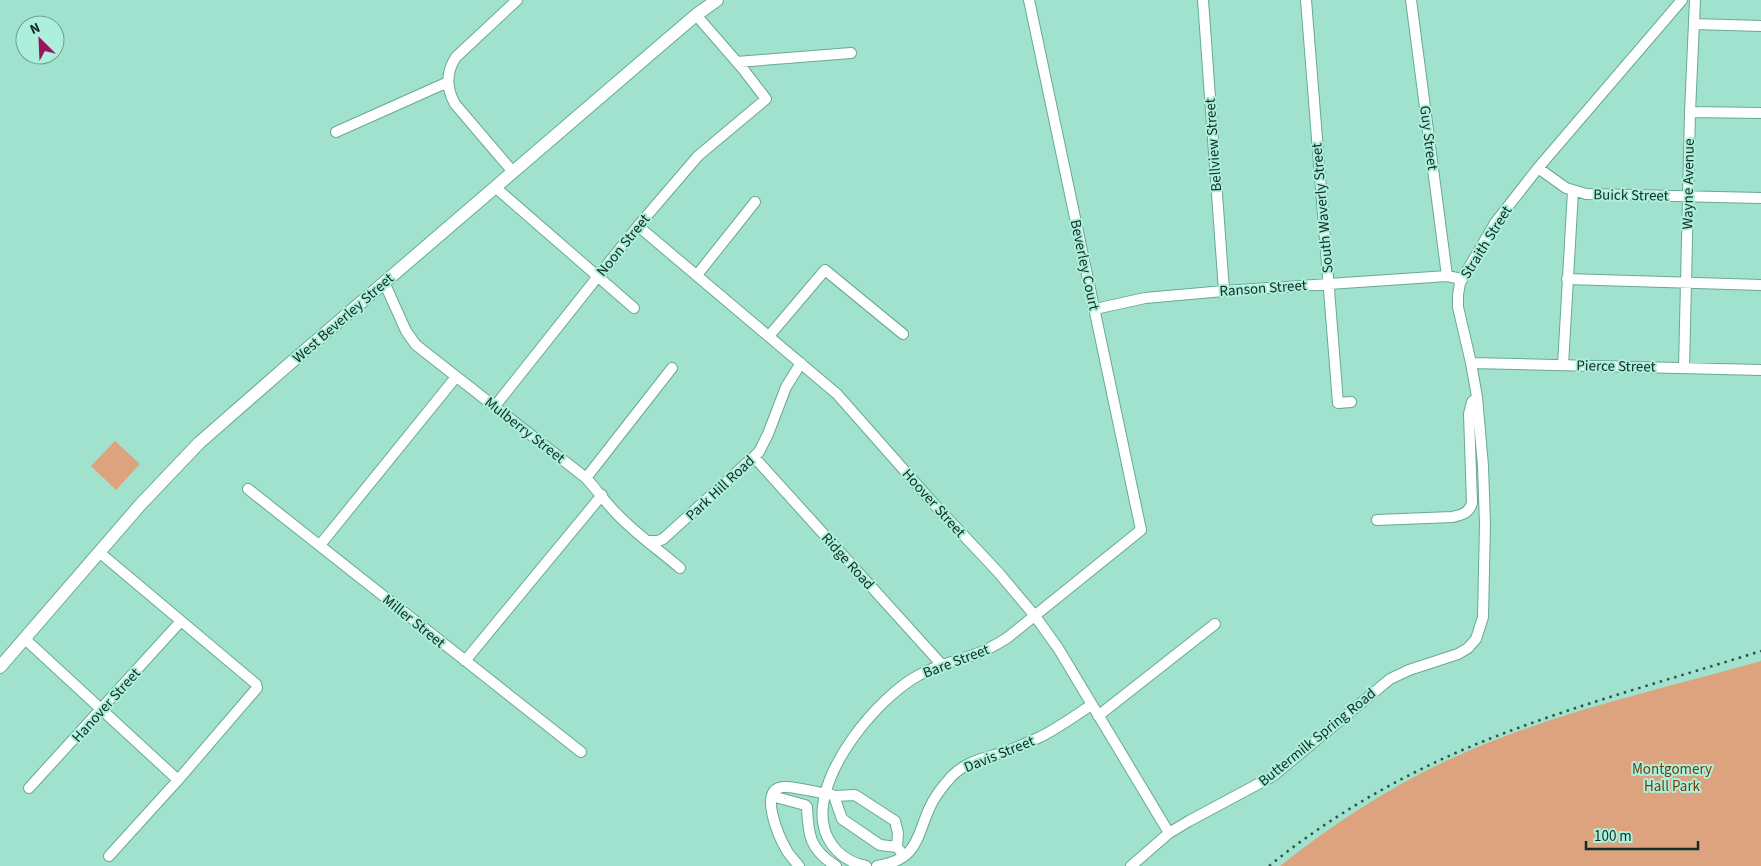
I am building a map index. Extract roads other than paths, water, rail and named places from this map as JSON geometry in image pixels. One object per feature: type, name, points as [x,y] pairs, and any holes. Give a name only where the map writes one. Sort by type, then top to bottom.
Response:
[{"type":"main road","name":"West Beverley Street","points":[[1,664],[170,472],[199,443],[696,15],[717,0]]},
{"type":"street","points":[[513,172],[455,104],[450,96],[448,82],[450,67],[456,57],[517,0]]},
{"type":"street","name":"Beverley Court","points":[[1029,0],[1141,530]]},
{"type":"street","name":"Bellview Street","points":[[1202,0],[1224,291]]},
{"type":"street","name":"South Waverly Street","points":[[1306,0],[1338,403],[1351,402]]},
{"type":"street","name":"Guy Street","points":[[1411,0],[1447,276]]},
{"type":"street","name":"Straith Street","points":[[1479,632],[1484,610],[1485,524],[1477,397],[1458,307],[1458,291],[1462,279],[1495,223],[1538,168],[1682,0]]},
{"type":"street","name":"Wayne Avenue","points":[[1684,368],[1690,112],[1695,0]]},
{"type":"street","points":[[696,15],[737,62],[851,53]]},
{"type":"street","points":[[1694,24],[1761,26]]},
{"type":"street","name":"Noon Street","points":[[495,406],[638,226],[698,156],[766,99],[737,62]]},
{"type":"street","points":[[336,132],[448,82]]},
{"type":"street","points":[[1690,112],[1761,113]]},
{"type":"street","name":"Buick Street","points":[[1538,168],[1573,191],[1586,194],[1761,198]]},
{"type":"street","points":[[495,187],[634,308]]},
{"type":"street","points":[[1564,365],[1573,191]]},
{"type":"street","points":[[696,275],[755,202]]},
{"type":"street","name":"Hoover Street","points":[[638,226],[844,400],[917,485],[1035,616],[1058,648],[1170,834]]},
{"type":"street","points":[[769,336],[825,270],[903,334]]},
{"type":"street","name":"Ranson Street","points":[[1095,309],[1145,298],[1224,291],[1447,276],[1462,279]]},
{"type":"street","points":[[1568,279],[1761,285]]},
{"type":"street","name":"Mulberry Street","points":[[384,282],[411,339],[456,377],[586,478],[616,513],[640,536],[680,568]]},
{"type":"street","name":"Park Hill Road","points":[[648,541],[663,539],[754,457],[768,437],[786,387],[801,363]]},
{"type":"street","name":"Pierce Street","points":[[1471,363],[1761,370]]},
{"type":"street","points":[[586,478],[672,368]]},
{"type":"street","points":[[320,546],[456,377]]},
{"type":"street","points":[[1378,520],[1452,516],[1464,514],[1468,510],[1472,503],[1469,420],[1472,403],[1477,397]]},
{"type":"street","name":"Ridge Road","points":[[754,457],[942,665]]},
{"type":"street","name":"Miller Street","points":[[248,489],[581,752]]},
{"type":"street","points":[[465,661],[602,495]]},
{"type":"street","name":"Bare Street","points":[[866,866],[856,864],[845,858],[829,840],[823,824],[822,814],[844,754],[859,729],[880,704],[927,670],[985,651],[1007,638],[1141,530]]},
{"type":"street","points":[[99,552],[256,684],[257,689],[109,856]]},
{"type":"street","name":"Hanover Street","points":[[29,788],[181,621]]},
{"type":"street","points":[[1098,716],[1215,624]]},
{"type":"street","name":"Buttermilk Spring Road","points":[[1131,866],[1170,834],[1211,809],[1256,787],[1273,776],[1390,679],[1409,670],[1458,654],[1472,644],[1479,632]]},
{"type":"street","points":[[25,639],[178,780]]},
{"type":"street","name":"Davis Street","points":[[884,865],[904,856],[918,840],[934,799],[947,781],[962,767],[975,760],[1002,753],[1041,736],[1092,705]]},
{"type":"street","points":[[799,866],[787,850],[778,831],[770,806],[774,792],[783,787],[829,794],[855,795],[895,821],[898,833],[897,847],[904,856]]},
{"type":"street","points":[[829,794],[842,819],[880,845],[897,847]]},
{"type":"street","points":[[772,796],[807,807],[810,838],[828,861],[836,866]]},
{"type":"railway","points":[[1269,866],[1293,847],[1345,812],[1399,780],[1455,753],[1552,716],[1761,651]]},
{"type":"park label","name":"Montgomery Hall Park","points":[[1672,778]]}]
